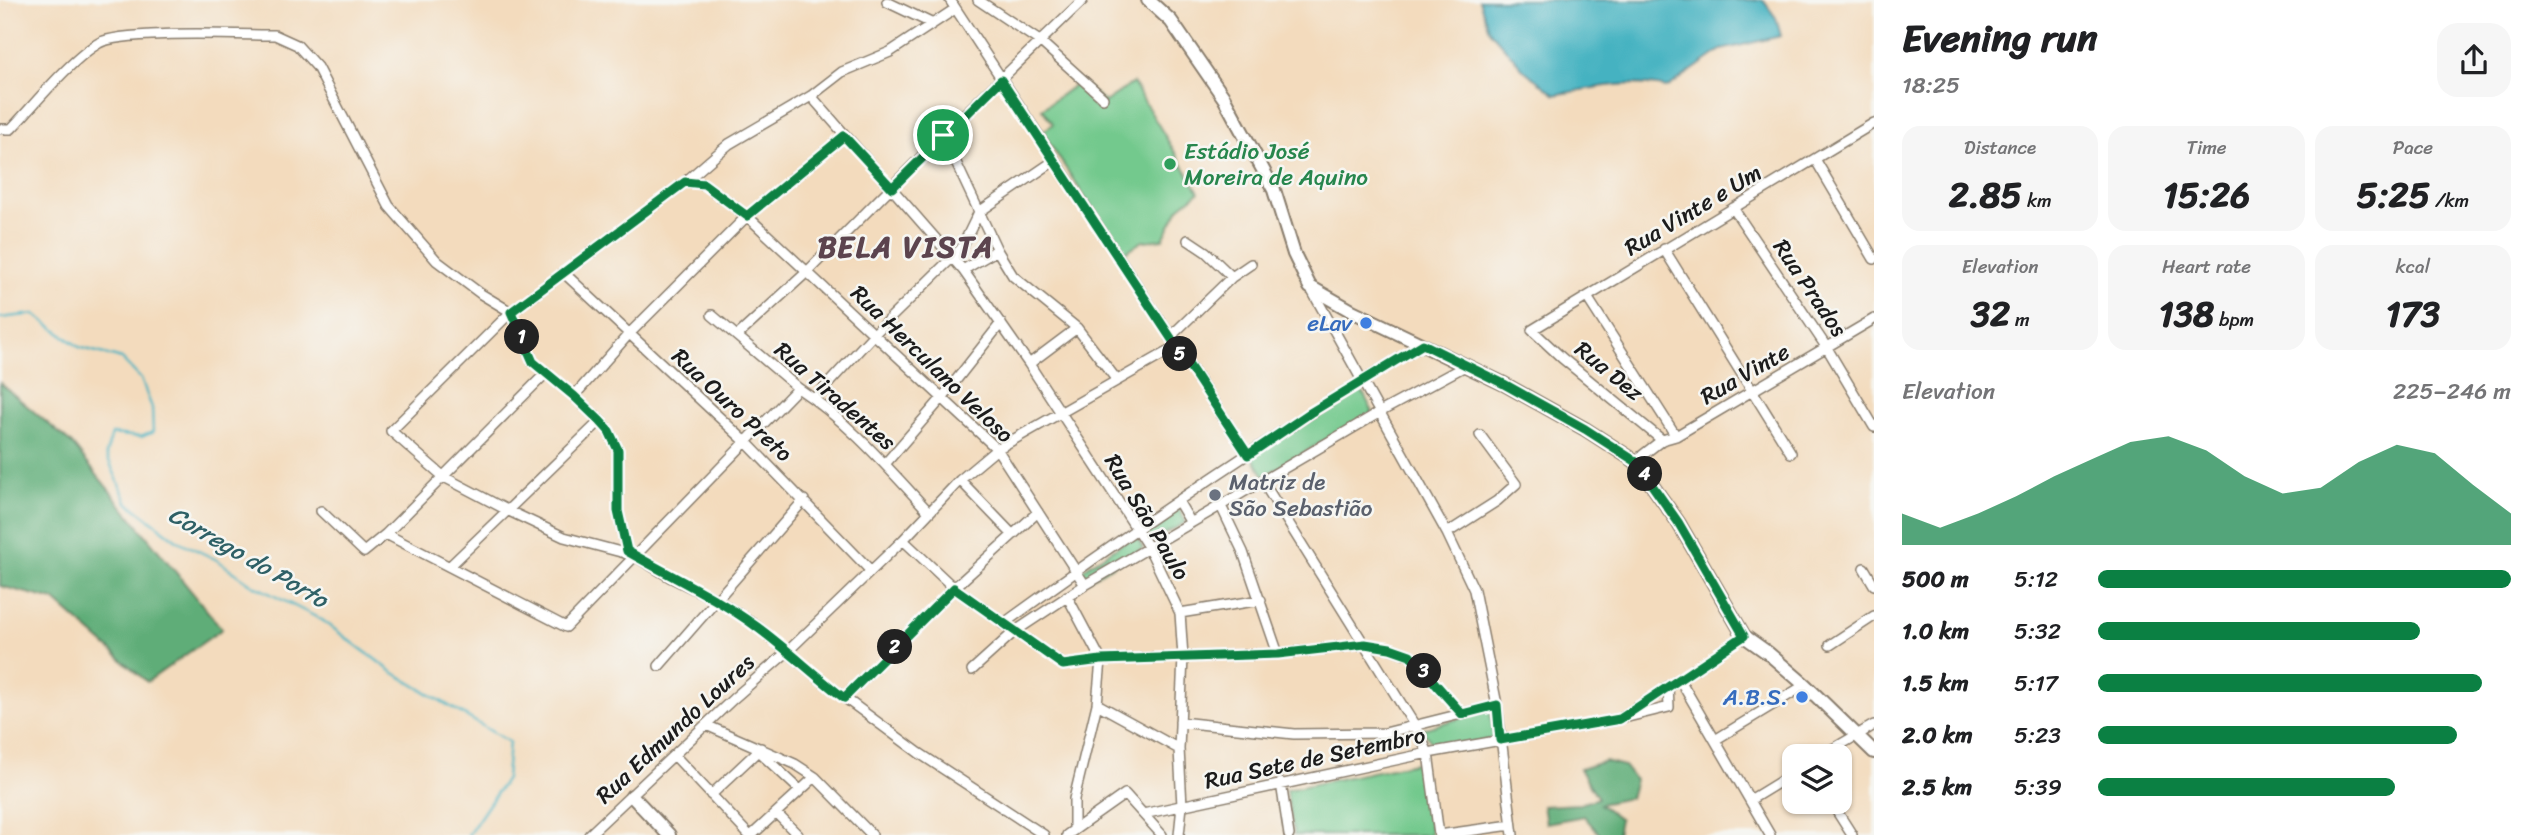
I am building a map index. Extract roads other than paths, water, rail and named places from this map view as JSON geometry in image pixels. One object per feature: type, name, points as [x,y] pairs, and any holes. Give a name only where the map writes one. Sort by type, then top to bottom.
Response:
[{"type":"main road","points":[[1149,0],[1171,21],[1224,98],[1274,190],[1294,254],[1310,287],[1352,311],[1467,365],[1585,429],[1635,461],[1678,522],[1744,636],[1805,685],[1874,752]]},
{"type":"main road","points":[[632,796],[669,835]]},
{"type":"street","points":[[950,0],[1248,455]]},
{"type":"street","points":[[978,0],[1041,42],[1103,98]]},
{"type":"street","points":[[737,336],[807,272],[943,135],[1083,0]]},
{"type":"street","points":[[887,2],[931,23]]},
{"type":"street","points":[[636,556],[564,537],[507,510],[444,477],[391,431],[511,312],[685,182],[729,144],[811,96],[842,72],[890,52],[955,9]]},
{"type":"street","points":[[0,129],[11,129],[77,60],[101,41],[132,36],[275,35],[297,45],[317,67],[388,206],[437,261],[481,294],[511,312],[533,362],[574,396],[609,431],[618,450],[618,511],[627,551],[717,600],[758,627],[844,698],[919,753],[1044,835]]},
{"type":"street","name":"Rua São Paulo","points":[[811,96],[963,270],[1029,364],[1149,548],[1180,613],[1183,657],[1179,749],[1182,806],[1179,835]]},
{"type":"street","name":"Rua Vinte e Um","points":[[1532,330],[1874,122]]},
{"type":"street","points":[[943,135],[997,250],[1013,276],[1077,328],[1116,379]]},
{"type":"street","points":[[574,396],[628,335],[747,216],[844,136]]},
{"type":"street","points":[[1815,159],[1874,259]]},
{"type":"street","points":[[814,399],[874,334],[953,258],[979,212],[1054,161]]},
{"type":"street","name":"Rua Herculano Veloso","points":[[685,182],[704,184],[747,216],[997,449],[1085,584]]},
{"type":"street","name":"Rua Prados","points":[[1733,208],[1827,348],[1874,427]]},
{"type":"street","points":[[1188,240],[1206,252],[1232,277]]},
{"type":"street","points":[[1664,249],[1791,453]]},
{"type":"street","points":[[963,270],[997,250]]},
{"type":"street","points":[[1170,337],[1232,277],[1251,264]]},
{"type":"street","name":"Rua Ouro Preto","points":[[564,273],[747,443],[870,570]]},
{"type":"street","points":[[1263,482],[1415,726],[1428,753],[1439,835],[1512,830],[1497,705],[1474,590],[1447,533],[1310,287]]},
{"type":"street","points":[[1587,297],[1676,436]]},
{"type":"street","name":"Rua Tiradentes","points":[[712,315],[814,399],[885,464],[929,512]]},
{"type":"street","name":"Rua Vinte","points":[[1635,461],[1662,440],[1676,436],[1754,392],[1874,319]]},
{"type":"street","points":[[885,464],[1001,323]]},
{"type":"street","points":[[1029,364],[1077,328]]},
{"type":"street","name":"Rua Dez","points":[[1532,330],[1662,440]]},
{"type":"street","points":[[1003,624],[1076,571],[1310,413],[1423,344]]},
{"type":"street","name":"Rua Edmundo Loures","points":[[592,834],[787,652],[903,540],[960,480],[997,449],[1176,346]]},
{"type":"street","points":[[972,670],[1014,632],[1085,584],[1380,412],[1467,365]]},
{"type":"street","points":[[321,511],[364,552],[444,477],[545,374]]},
{"type":"street","points":[[386,534],[566,627],[798,388]]},
{"type":"street","points":[[450,566],[600,421]]},
{"type":"street","points":[[1447,533],[1497,501],[1516,484],[1480,435]]},
{"type":"street","points":[[960,480],[1012,534]]},
{"type":"street","points":[[659,666],[804,500]]},
{"type":"street","points":[[1178,501],[1191,523]]},
{"type":"street","points":[[1221,506],[1243,552],[1278,654]]},
{"type":"street","points":[[844,698],[954,588],[1038,512]]},
{"type":"street","points":[[903,540],[954,588],[1063,665],[1101,660],[1278,654],[1365,644],[1410,655],[1462,714]]},
{"type":"street","points":[[1864,568],[1874,585]]},
{"type":"street","points":[[1067,596],[1101,660],[1097,704],[1074,799],[1071,832]]},
{"type":"street","points":[[1180,613],[1261,600]]},
{"type":"street","points":[[1830,645],[1874,617]]},
{"type":"street","name":"Rua Sete de Setembro","points":[[1620,719],[1744,636]]},
{"type":"street","points":[[1680,680],[1770,835]]},
{"type":"street","points":[[1714,740],[1805,685]]},
{"type":"street","name":"Rua Sete de Setembro","points":[[1143,814],[1428,753],[1620,719],[1669,707],[1668,686]]},
{"type":"street","points":[[1097,704],[1179,749]]},
{"type":"street","points":[[1180,722],[1294,734],[1385,733],[1497,705]]},
{"type":"street","points":[[706,725],[795,764],[815,778],[872,835]]},
{"type":"street","points":[[1842,744],[1874,725]]},
{"type":"street","points":[[759,750],[800,790]]},
{"type":"street","points":[[711,795],[759,750]]},
{"type":"street","points":[[674,755],[751,835],[815,778]]},
{"type":"street","points":[[1750,800],[1782,780]]},
{"type":"street","points":[[1281,783],[1289,835]]},
{"type":"street","points":[[1071,832],[1125,794],[1162,835]]},
{"type":"street","points":[[776,813],[798,835]]},
{"type":"street","points":[[1839,814],[1852,835]]},
{"type":"water","points":[[1479,0],[1763,0],[1776,18],[1781,36],[1721,50],[1667,88],[1625,84],[1555,95],[1524,70],[1489,30]]},
{"type":"waterway","name":"Corrego do Porto","points":[[0,318],[34,314],[79,347],[122,359],[141,379],[152,408],[153,432],[141,437],[112,434],[106,454],[127,502],[178,541],[217,560],[251,584],[322,620],[391,671],[509,742],[506,779],[468,835]]},
{"type":"place","name":"Estádio José Moreira de Aquino","points":[[1170,164]]},
{"type":"place","name":"eLav","points":[[1366,323]]},
{"type":"place","name":"Matriz de São Sebastião","points":[[1215,495]]},
{"type":"place","name":"A.B.S.","points":[[1802,697]]},
{"type":"district","name":"BELA VISTA","points":[[906,247]]}]
